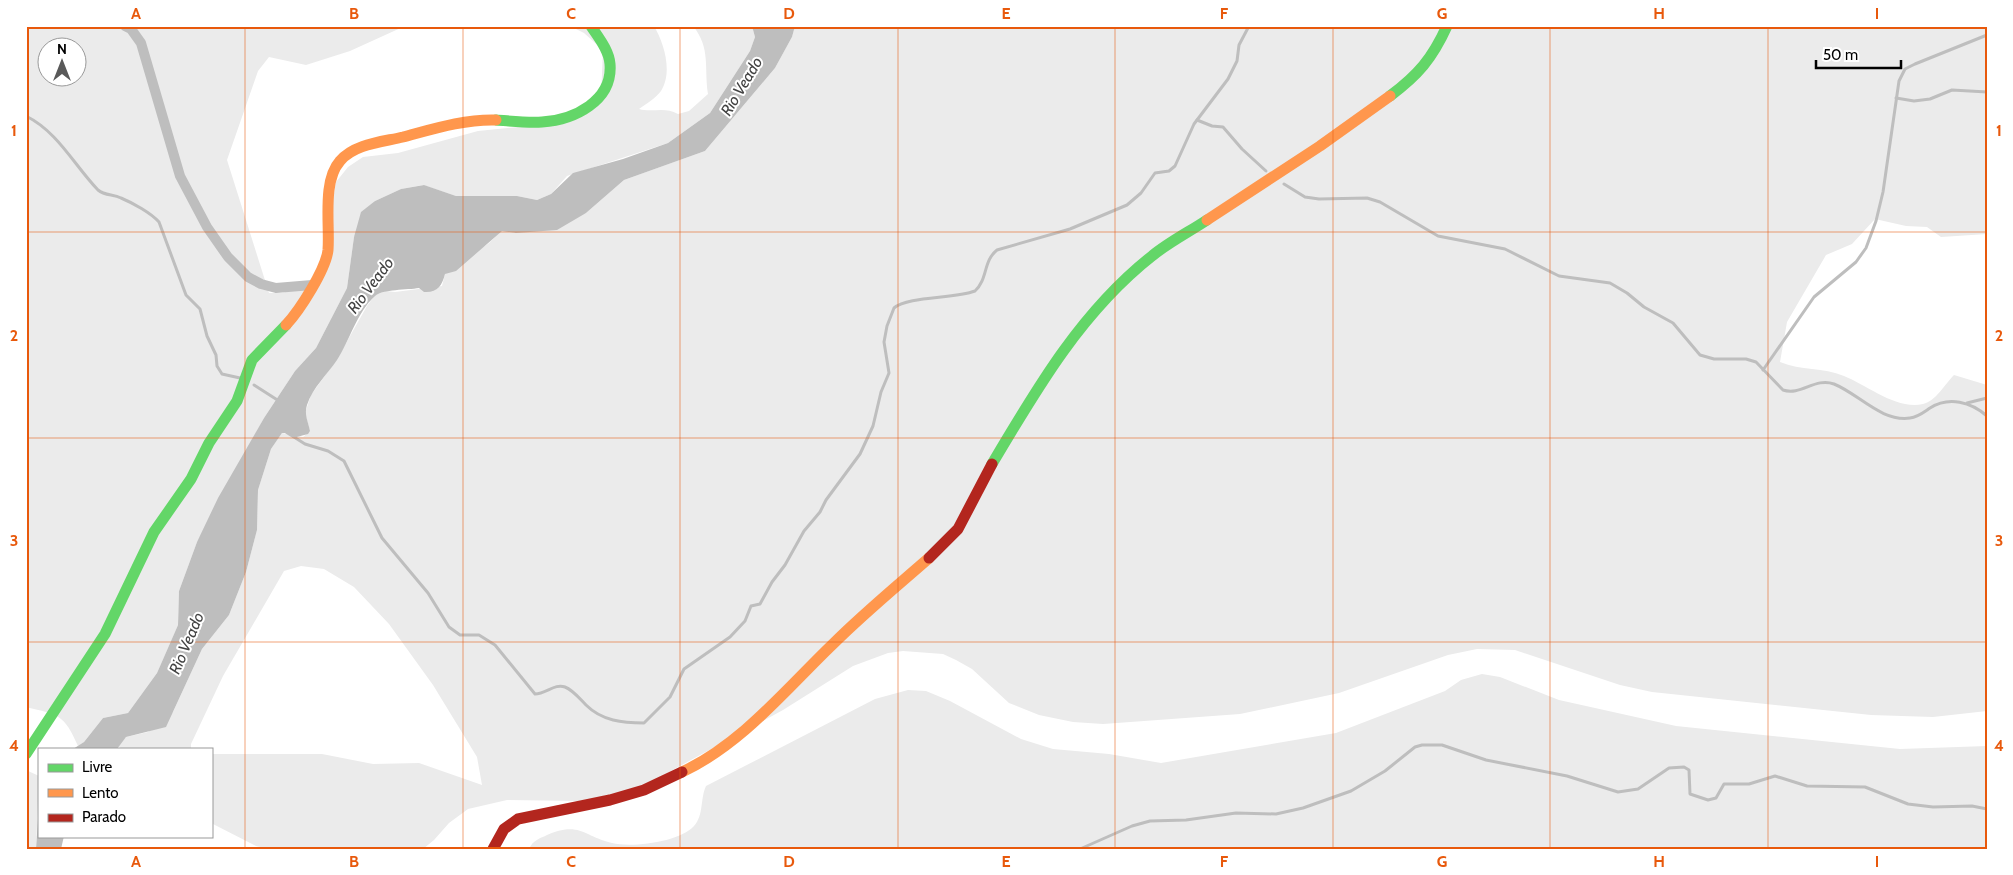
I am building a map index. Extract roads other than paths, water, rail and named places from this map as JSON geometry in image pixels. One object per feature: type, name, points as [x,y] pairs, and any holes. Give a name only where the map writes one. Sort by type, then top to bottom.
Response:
[{"type":"street","points":[[125,26],[131,29],[141,43],[180,176],[207,228],[228,257],[248,277],[260,284],[276,288],[312,285]]},
{"type":"street","points":[[26,754],[105,634],[154,532],[191,479],[201,456],[237,401],[252,360],[295,316],[321,272],[328,251],[328,190],[339,161],[348,152],[370,144],[451,125],[480,120],[543,122],[571,117],[580,113],[598,100],[606,88],[609,79],[610,63],[606,50],[591,26]]},
{"type":"street","points":[[493,849],[504,829],[518,820],[610,800],[644,790],[695,766],[740,735],[847,630],[931,556],[958,529],[992,463],[1050,369],[1081,326],[1116,287],[1153,255],[1320,146],[1415,77],[1436,50],[1447,26]]},
{"type":"water","name":"Rio Veado","points":[[752,26],[795,26],[792,37],[775,68],[705,151],[624,180],[586,213],[557,230],[516,233],[502,231],[456,271],[445,274],[436,290],[424,292],[419,288],[389,291],[375,296],[358,318],[342,352],[316,387],[307,405],[306,412],[310,431],[308,434],[293,438],[289,433],[282,433],[271,449],[258,490],[257,530],[246,572],[229,615],[202,649],[166,727],[126,737],[118,748],[75,748],[84,742],[103,718],[128,713],[157,673],[178,625],[179,591],[197,542],[218,498],[264,418],[295,371],[316,348],[347,288],[354,237],[361,212],[375,201],[401,189],[424,185],[456,196],[517,196],[537,200],[551,194],[573,173],[623,159],[668,143],[710,113],[750,51],[755,37]]},
{"type":"water","points":[[38,819],[38,838],[64,838],[61,849],[36,849]]},
{"type":"waterway","points":[[286,432],[305,444],[328,451],[344,461],[382,538],[428,593],[449,627],[460,635],[479,635],[495,645],[535,694],[558,686],[565,687],[574,692],[599,715],[621,722],[644,723],[670,697],[684,669],[730,637],[745,621],[751,606],[760,604],[804,531],[820,512],[826,500],[860,454],[873,426],[881,392],[889,373],[884,342],[887,326],[894,308],[910,301],[966,294],[975,291],[982,281],[989,259],[997,250],[1070,229],[1127,205],[1141,193],[1155,173],[1169,171],[1175,166],[1194,124],[1228,79],[1237,61],[1239,45],[1249,26]]},
{"type":"waterway","points":[[1763,370],[1814,297],[1856,262],[1866,248],[1876,221],[1883,192],[1899,81],[1905,69],[1987,35]]},
{"type":"waterway","points":[[1896,98],[1914,101],[1930,99],[1952,90],[1987,92]]},
{"type":"waterway","points":[[26,116],[57,140],[98,190],[131,203],[147,212],[159,222],[186,295],[200,309],[207,336],[216,355],[217,366],[222,374],[240,378]]},
{"type":"waterway","points":[[1197,120],[1212,126],[1223,127],[1242,149],[1266,171]]},
{"type":"waterway","points":[[1284,184],[1305,197],[1319,199],[1367,198],[1380,202],[1438,236],[1505,249],[1559,276],[1610,283],[1627,293],[1644,307],[1673,323],[1700,355],[1714,359],[1746,359],[1756,362],[1783,390],[1796,391],[1814,384],[1827,382],[1843,388],[1889,416],[1910,418],[1921,414],[1937,404],[1945,402],[1967,404],[1987,416]]},
{"type":"waterway","points":[[254,385],[279,401]]},
{"type":"waterway","points":[[1967,403],[1987,398]]},
{"type":"waterway","points":[[1080,849],[1132,826],[1150,821],[1186,820],[1236,813],[1276,814],[1303,808],[1351,791],[1385,771],[1415,747],[1422,745],[1442,745],[1486,760],[1567,776],[1618,792],[1638,789],[1669,768],[1684,767],[1689,770],[1690,794],[1708,800],[1716,798],[1724,784],[1749,784],[1775,776],[1807,786],[1865,787],[1908,804],[1933,807],[1972,806],[1987,809]]}]
